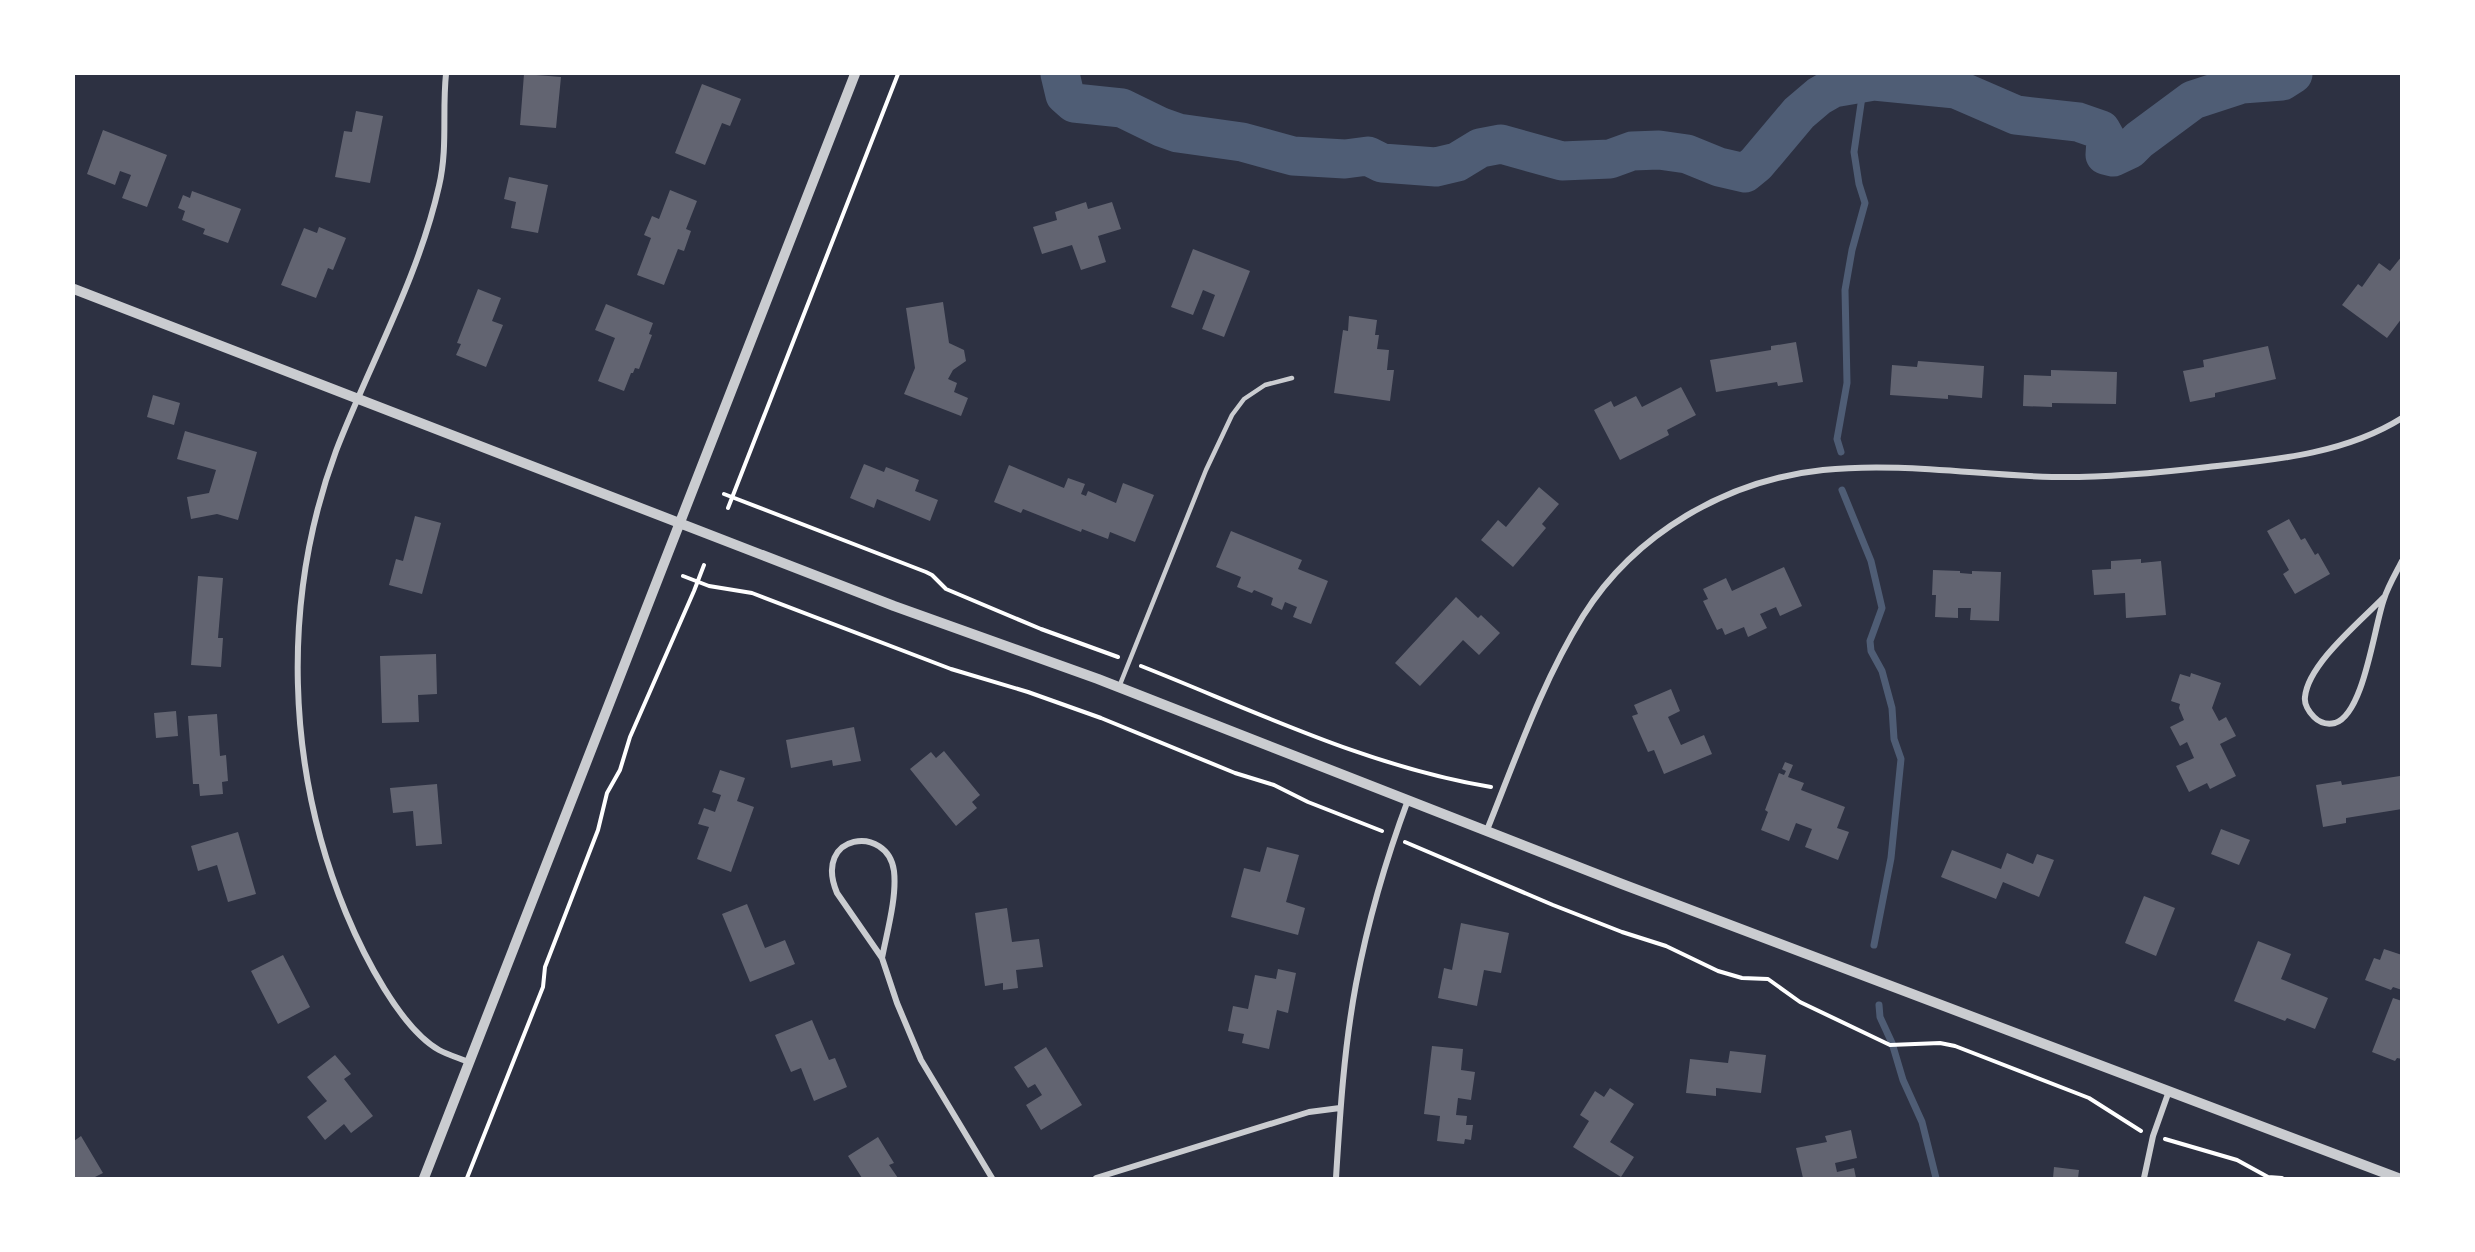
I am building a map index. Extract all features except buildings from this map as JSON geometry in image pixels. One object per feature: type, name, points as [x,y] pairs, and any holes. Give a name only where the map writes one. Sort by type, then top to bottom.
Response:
[{"type":"street","points":[[445,74],[445,151],[434,209],[325,485],[305,576],[298,662],[303,755],[322,847],[348,918],[391,999],[419,1033],[438,1049],[469,1062]]},
{"type":"street","points":[[424,1179],[855,74]]},
{"type":"street","points":[[74,289],[894,606],[1119,687],[1622,884],[2398,1179]]},
{"type":"street","points":[[1487,830],[1554,671],[1590,605],[1608,581],[1638,549],[1671,525],[1717,500],[1783,476],[1823,470],[1891,468],[2072,477],[2233,465],[2350,443],[2383,430],[2402,418]]},
{"type":"street","points":[[2384,597],[2313,674],[2304,699],[2309,712],[2319,722],[2329,724],[2337,722],[2351,711],[2361,687],[2384,597],[2402,561]]},
{"type":"street","points":[[1336,1179],[1340,1108],[1356,984],[1386,865],[1408,800]]},
{"type":"street","points":[[882,958],[890,920],[894,870],[890,859],[876,844],[867,841],[851,842],[837,851],[833,858],[832,882],[837,893],[882,958],[921,1060],[992,1179]]},
{"type":"street","points":[[2144,1179],[2153,1136],[2169,1091]]},
{"type":"street","points":[[1096,1179],[1309,1112],[1340,1108]]},
{"type":"lane","points":[[1119,687],[1206,470],[1232,415],[1244,399],[1266,385],[1292,378]]},
{"type":"path","points":[[728,508],[898,74]]},
{"type":"path","points":[[724,494],[926,572],[946,589],[1041,629],[1060,634],[1373,757],[1427,775],[1503,789]]},
{"type":"path","points":[[467,1179],[543,987],[544,967],[598,830],[607,793],[620,770],[630,737],[704,565]]},
{"type":"path","points":[[683,576],[698,582],[752,593],[951,669],[1028,692],[1101,718],[1236,773],[1274,785],[1308,802],[1381,831]]},
{"type":"path","points":[[1409,844],[1572,913],[1666,946],[1718,971],[1742,978],[1768,979],[1800,1002],[1890,1045],[1940,1043],[1955,1046],[2089,1098],[2139,1130]]},
{"type":"path","points":[[2165,1140],[2237,1160],[2268,1177],[2282,1179]]},
{"type":"waterway","points":[[1060,74],[1065,95],[1074,103],[1122,108],[1178,133],[1242,142],[1293,156],[1345,159],[1368,156],[1382,163],[1436,167],[1457,162],[1480,148],[1501,144],[1562,161],[1610,159],[1632,151],[1659,150],[1687,154],[1719,167],[1745,173],[1756,164],[1799,113],[1819,96],[1833,88],[1874,81],[1956,89],[2016,115],[2078,122],[2101,130],[2106,139],[2105,155],[2113,157],[2130,149],[2193,100],[2242,84],[2282,81],[2293,74]]},
{"type":"waterway","points":[[1841,452],[1837,439],[1847,383],[1845,290],[1852,250],[1865,203],[1859,184],[1854,152],[1864,83]]},
{"type":"waterway","points":[[1842,490],[1871,561],[1882,608],[1870,641],[1871,651],[1882,671],[1892,708],[1894,739],[1901,759],[1891,858],[1874,945]]},
{"type":"waterway","points":[[1879,1005],[1880,1017],[1892,1043],[1903,1080],[1922,1122],[1936,1178]]}]
